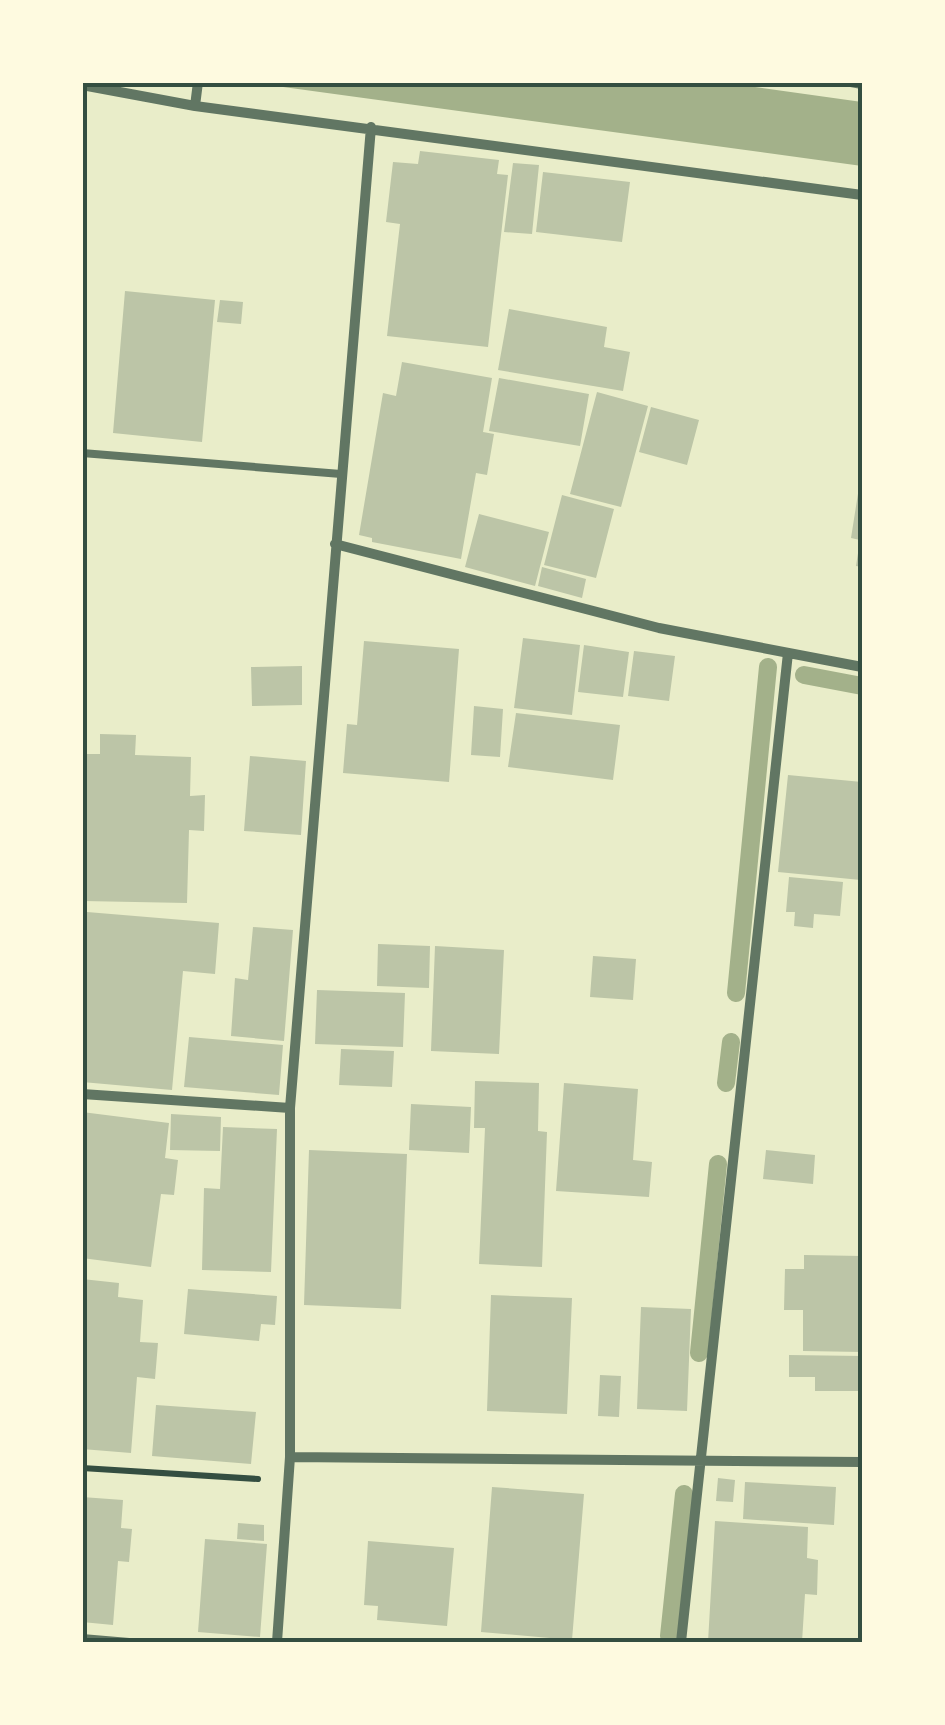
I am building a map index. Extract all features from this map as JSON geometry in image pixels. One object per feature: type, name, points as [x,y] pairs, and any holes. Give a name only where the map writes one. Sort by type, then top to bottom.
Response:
[{"type":"street","points":[[851,82],[862,84]]},
{"type":"street","points":[[82,86],[195,106],[862,195]]},
{"type":"street","points":[[195,106],[198,87]]},
{"type":"street","points":[[277,1642],[290,1457],[290,1108],[371,128]]},
{"type":"street","points":[[335,544],[659,628],[862,666]]},
{"type":"street","points":[[681,1642],[788,652]]},
{"type":"street","points":[[82,1094],[290,1108]]},
{"type":"street","points":[[290,1457],[862,1462]]},
{"type":"lane","points":[[82,453],[342,474]]},
{"type":"lane","points":[[82,1638],[129,1642]]},
{"type":"path","points":[[82,1468],[289,1480]]},
{"type":"shaded area","points":[[720,82],[862,102],[862,166],[254,83]]},
{"type":"building","points":[[420,151],[499,160],[497,174],[508,175],[488,347],[387,336],[400,224],[386,222],[393,162],[418,164]]},
{"type":"building","points":[[513,163],[539,165],[532,234],[504,232]]},
{"type":"building","points":[[543,172],[630,182],[622,242],[536,232]]},
{"type":"building","points":[[125,291],[215,300],[202,442],[113,433]]},
{"type":"building","points":[[220,300],[243,302],[241,324],[217,322]]},
{"type":"building","points":[[509,309],[607,327],[604,347],[630,352],[623,391],[498,370]]},
{"type":"building","points":[[402,362],[492,378],[483,432],[494,434],[487,475],[476,473],[461,559],[372,542],[372,538],[359,535],[383,393],[396,396]]},
{"type":"building","points":[[499,378],[589,394],[580,446],[489,431]]},
{"type":"building","points":[[597,392],[648,406],[621,507],[570,494]]},
{"type":"building","points":[[651,407],[699,420],[687,465],[639,452]]},
{"type":"building","points":[[860,481],[862,567],[856,566],[860,540],[851,538]]},
{"type":"building","points":[[562,495],[614,509],[596,578],[544,565]]},
{"type":"building","points":[[479,514],[549,532],[535,586],[465,567]]},
{"type":"building","points":[[542,567],[586,579],[582,598],[538,586]]},
{"type":"building","points":[[523,638],[580,645],[572,715],[514,708]]},
{"type":"building","points":[[364,641],[459,649],[449,782],[343,773],[347,724],[357,725]]},
{"type":"building","points":[[584,645],[629,652],[623,697],[578,692]]},
{"type":"building","points":[[634,651],[675,656],[669,701],[628,696]]},
{"type":"building","points":[[302,666],[302,705],[252,706],[251,667]]},
{"type":"building","points":[[474,706],[503,709],[500,757],[471,755]]},
{"type":"building","points":[[516,713],[620,725],[613,780],[508,767]]},
{"type":"building","points":[[100,734],[136,735],[135,755],[191,757],[190,796],[205,795],[204,831],[189,830],[187,903],[83,901],[87,754],[100,754]]},
{"type":"building","points":[[250,756],[306,761],[301,835],[244,831]]},
{"type":"building","points":[[788,775],[862,782],[861,880],[778,872]]},
{"type":"building","points":[[789,877],[843,882],[840,916],[814,914],[813,928],[794,926],[795,912],[786,912]]},
{"type":"building","points":[[87,912],[219,923],[215,974],[183,971],[172,1090],[82,1082],[82,967]]},
{"type":"building","points":[[253,927],[293,930],[284,1041],[231,1036],[235,978],[248,980]]},
{"type":"building","points":[[378,944],[430,946],[429,988],[377,986]]},
{"type":"building","points":[[435,946],[504,950],[499,1054],[431,1051]]},
{"type":"building","points":[[593,956],[636,959],[633,1000],[590,997]]},
{"type":"building","points":[[317,990],[405,993],[403,1047],[315,1044]]},
{"type":"building","points":[[189,1037],[283,1045],[279,1095],[184,1087]]},
{"type":"building","points":[[341,1049],[394,1051],[392,1087],[339,1085]]},
{"type":"building","points":[[475,1081],[539,1083],[538,1131],[547,1132],[542,1267],[479,1264],[485,1128],[474,1128]]},
{"type":"building","points":[[564,1083],[638,1089],[633,1160],[652,1162],[649,1197],[556,1191]]},
{"type":"building","points":[[411,1104],[471,1107],[469,1153],[409,1150]]},
{"type":"building","points":[[82,1112],[169,1123],[165,1158],[178,1160],[174,1195],[161,1194],[151,1267],[82,1258]]},
{"type":"building","points":[[171,1114],[221,1117],[220,1151],[170,1150]]},
{"type":"building","points":[[223,1127],[277,1129],[271,1272],[202,1270],[204,1188],[220,1189]]},
{"type":"building","points":[[309,1150],[407,1154],[401,1309],[304,1305]]},
{"type":"building","points":[[766,1150],[815,1155],[813,1184],[763,1179]]},
{"type":"building","points":[[804,1255],[862,1256],[862,1352],[803,1351],[803,1310],[784,1310],[785,1269],[804,1269]]},
{"type":"building","points":[[82,1279],[119,1283],[118,1297],[143,1300],[140,1342],[158,1343],[155,1379],[137,1377],[131,1453],[82,1449]]},
{"type":"building","points":[[188,1289],[277,1296],[275,1325],[261,1324],[259,1341],[184,1334]]},
{"type":"building","points":[[491,1295],[572,1298],[567,1414],[487,1411]]},
{"type":"building","points":[[641,1307],[691,1309],[687,1411],[637,1409]]},
{"type":"building","points":[[789,1355],[862,1356],[862,1391],[815,1391],[815,1377],[789,1377]]},
{"type":"building","points":[[600,1375],[621,1376],[619,1417],[598,1416]]},
{"type":"building","points":[[156,1405],[256,1412],[251,1464],[152,1456]]},
{"type":"building","points":[[718,1478],[735,1480],[733,1502],[716,1501]]},
{"type":"building","points":[[745,1482],[836,1487],[834,1525],[743,1519]]},
{"type":"building","points":[[492,1487],[584,1494],[572,1640],[481,1632]]},
{"type":"building","points":[[82,1497],[123,1500],[121,1528],[132,1529],[129,1562],[118,1561],[113,1625],[82,1622]]},
{"type":"building","points":[[715,1521],[808,1527],[807,1558],[818,1560],[817,1595],[805,1594],[802,1642],[708,1642]]},
{"type":"building","points":[[238,1523],[264,1525],[264,1541],[237,1539]]},
{"type":"building","points":[[205,1539],[267,1544],[260,1637],[198,1632]]},
{"type":"building","points":[[368,1541],[454,1548],[447,1626],[377,1620],[378,1606],[364,1605]]},
{"type":"waterway","points":[[736,993],[768,667]]},
{"type":"waterway","points":[[804,675],[862,686]]},
{"type":"waterway","points":[[726,1083],[731,1042]]},
{"type":"waterway","points":[[699,1353],[718,1164]]},
{"type":"waterway","points":[[669,1636],[684,1494]]}]
